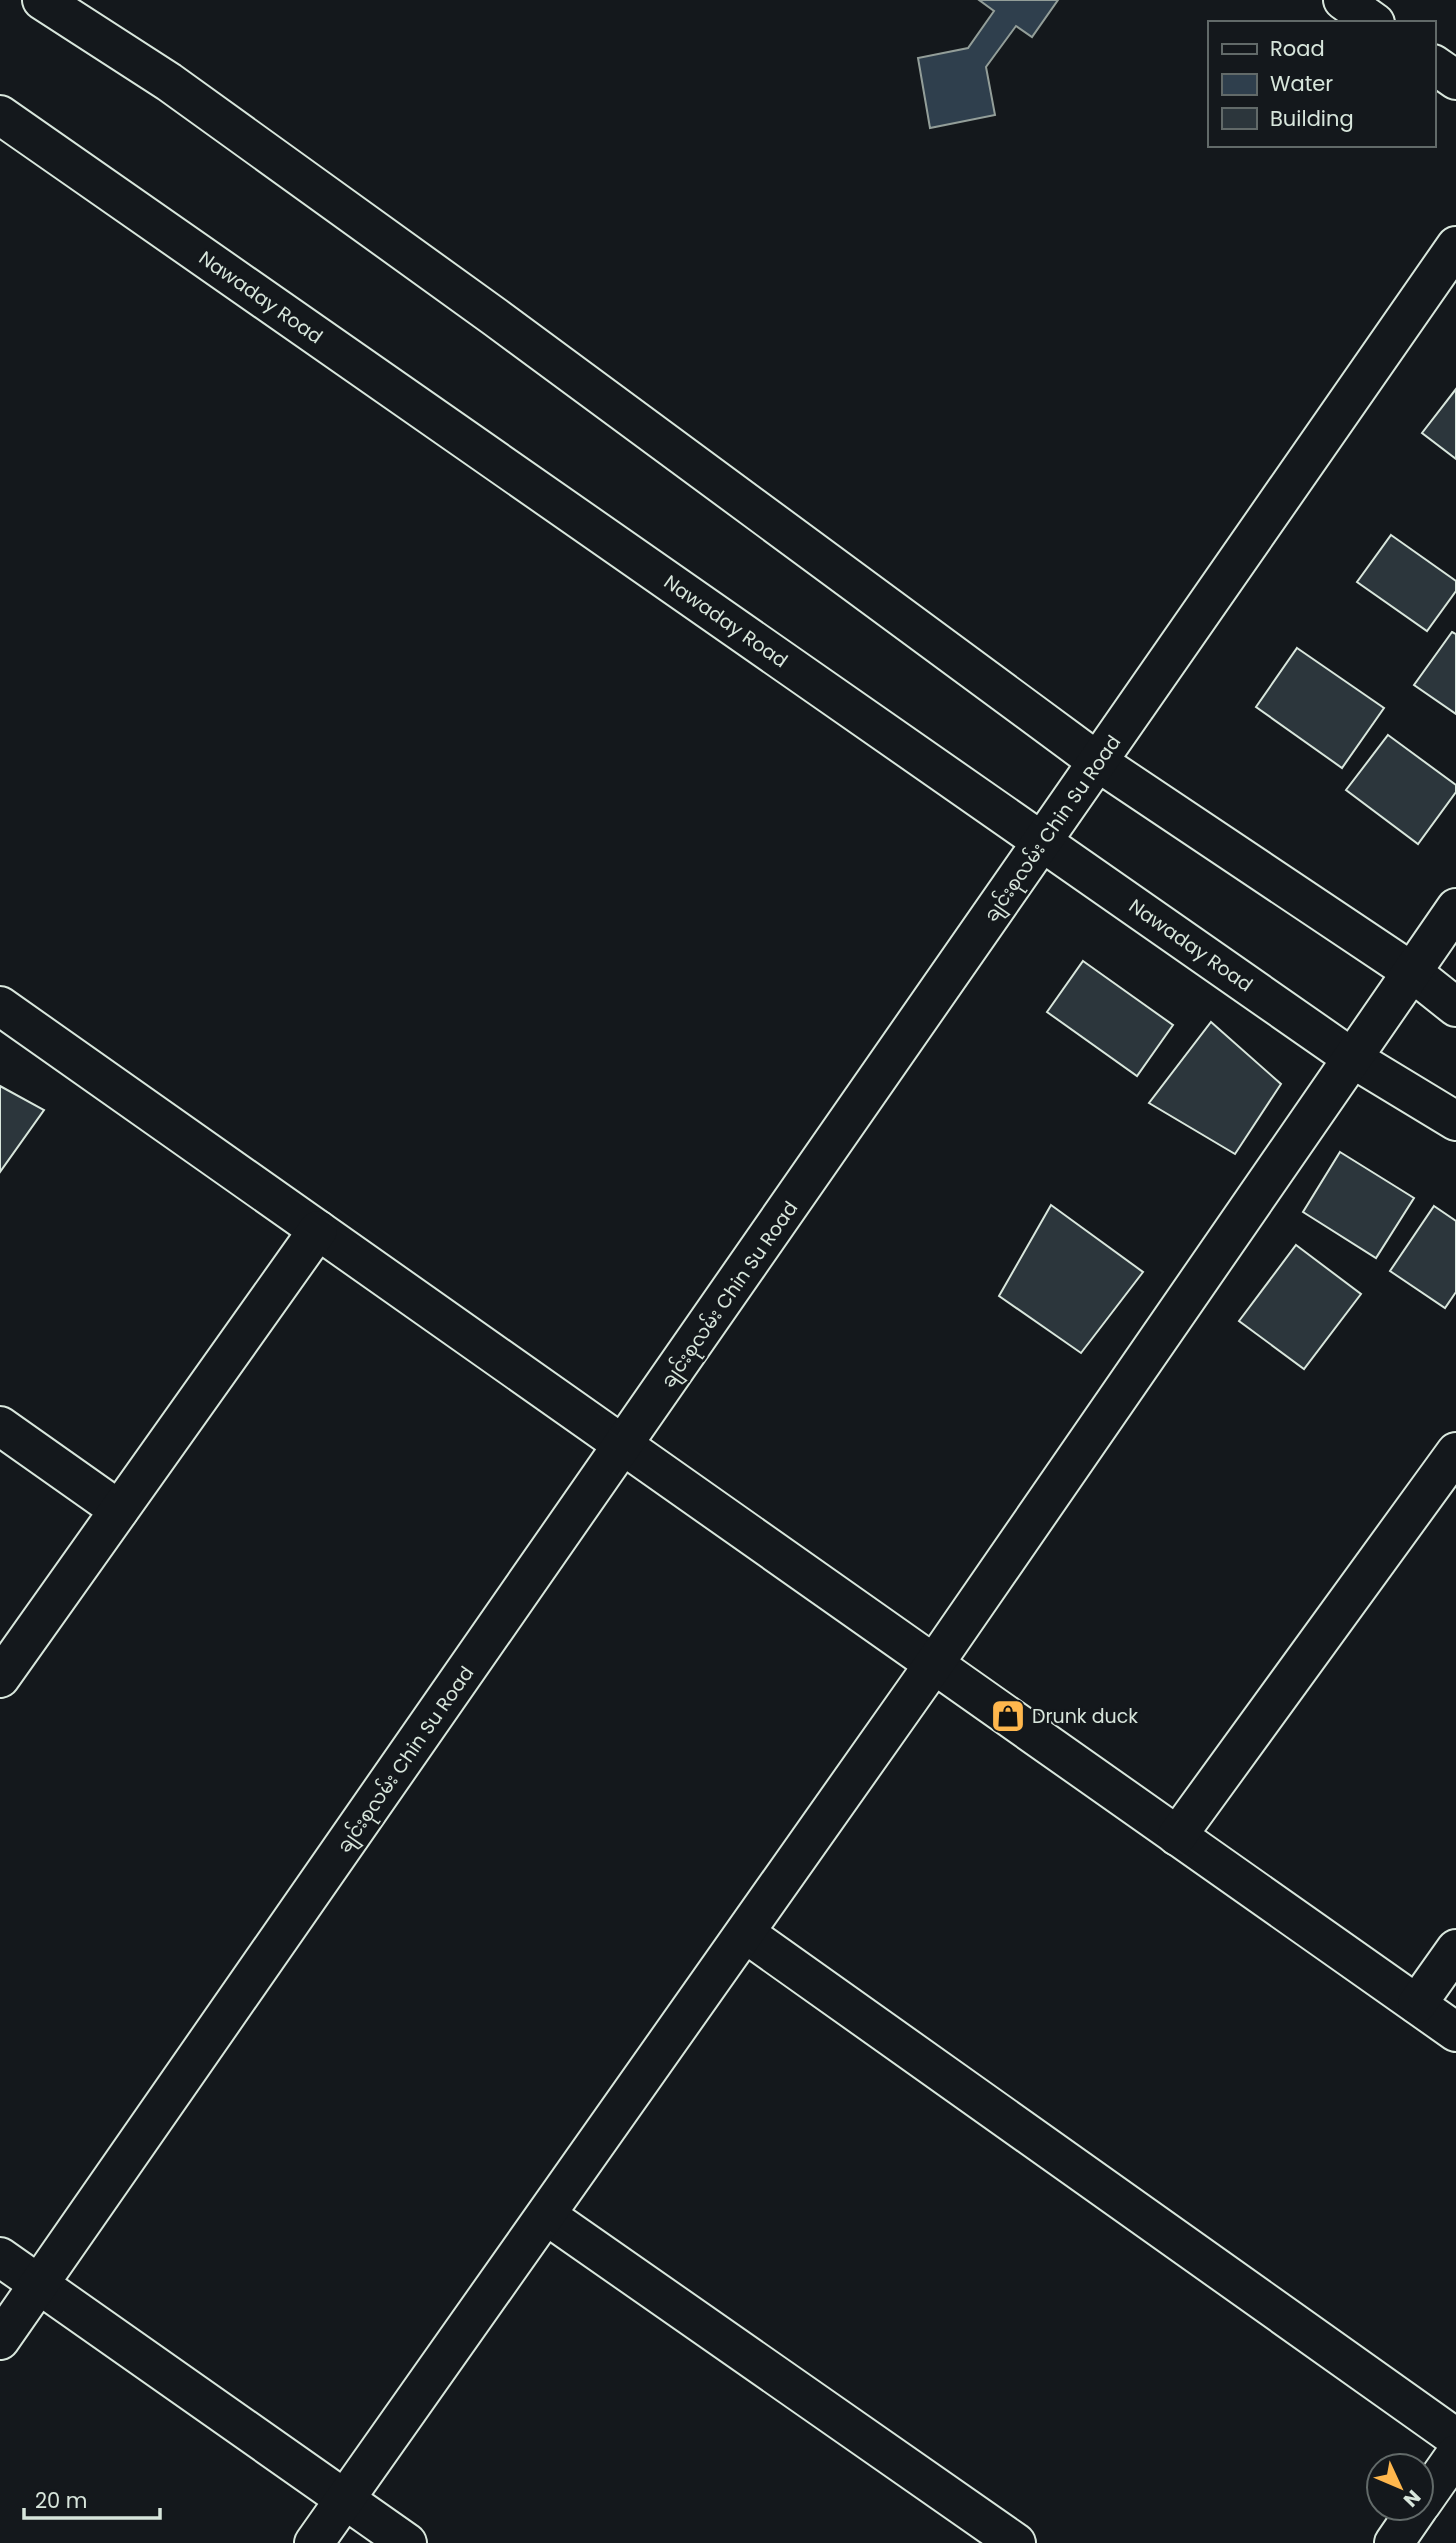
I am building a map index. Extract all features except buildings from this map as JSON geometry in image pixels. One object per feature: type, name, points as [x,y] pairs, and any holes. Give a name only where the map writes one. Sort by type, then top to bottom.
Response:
[{"type":"street","points":[[42,0],[203,106],[495,317],[1098,762],[1412,972],[1456,1007]]},
{"type":"street","points":[[1343,0],[1372,21]]},
{"type":"street","points":[[1435,65],[1456,80]]},
{"type":"street","name":"Nawaday Road","points":[[0,115],[1352,1058],[1456,1121]]},
{"type":"street","name":"ချင်းစုလမ်း Chin Su Road","points":[[0,2340],[1456,246]]},
{"type":"street","points":[[314,2543],[934,1664],[1456,908]]},
{"type":"street","points":[[0,1006],[1456,2032]]},
{"type":"street","points":[[0,1678],[318,1230]]},
{"type":"street","points":[[0,1426],[119,1510]]},
{"type":"street","points":[[1178,1836],[1456,1452]]},
{"type":"street","points":[[745,1933],[1456,2438]]},
{"type":"street","points":[[1417,2004],[1456,1949]]},
{"type":"street","points":[[546,2215],[1016,2543]]},
{"type":"street","points":[[0,2257],[407,2543]]},
{"type":"street","points":[[1435,2484],[1456,2454]]},
{"type":"street","points":[[1394,2543],[1409,2522]]},
{"type":"water","points":[[979,0],[1058,0],[1032,37],[1016,26],[986,67],[995,115],[930,128],[918,58],[968,48],[994,11]]},
{"type":"place","name":"Drunk duck","points":[[1008,1716]]}]
